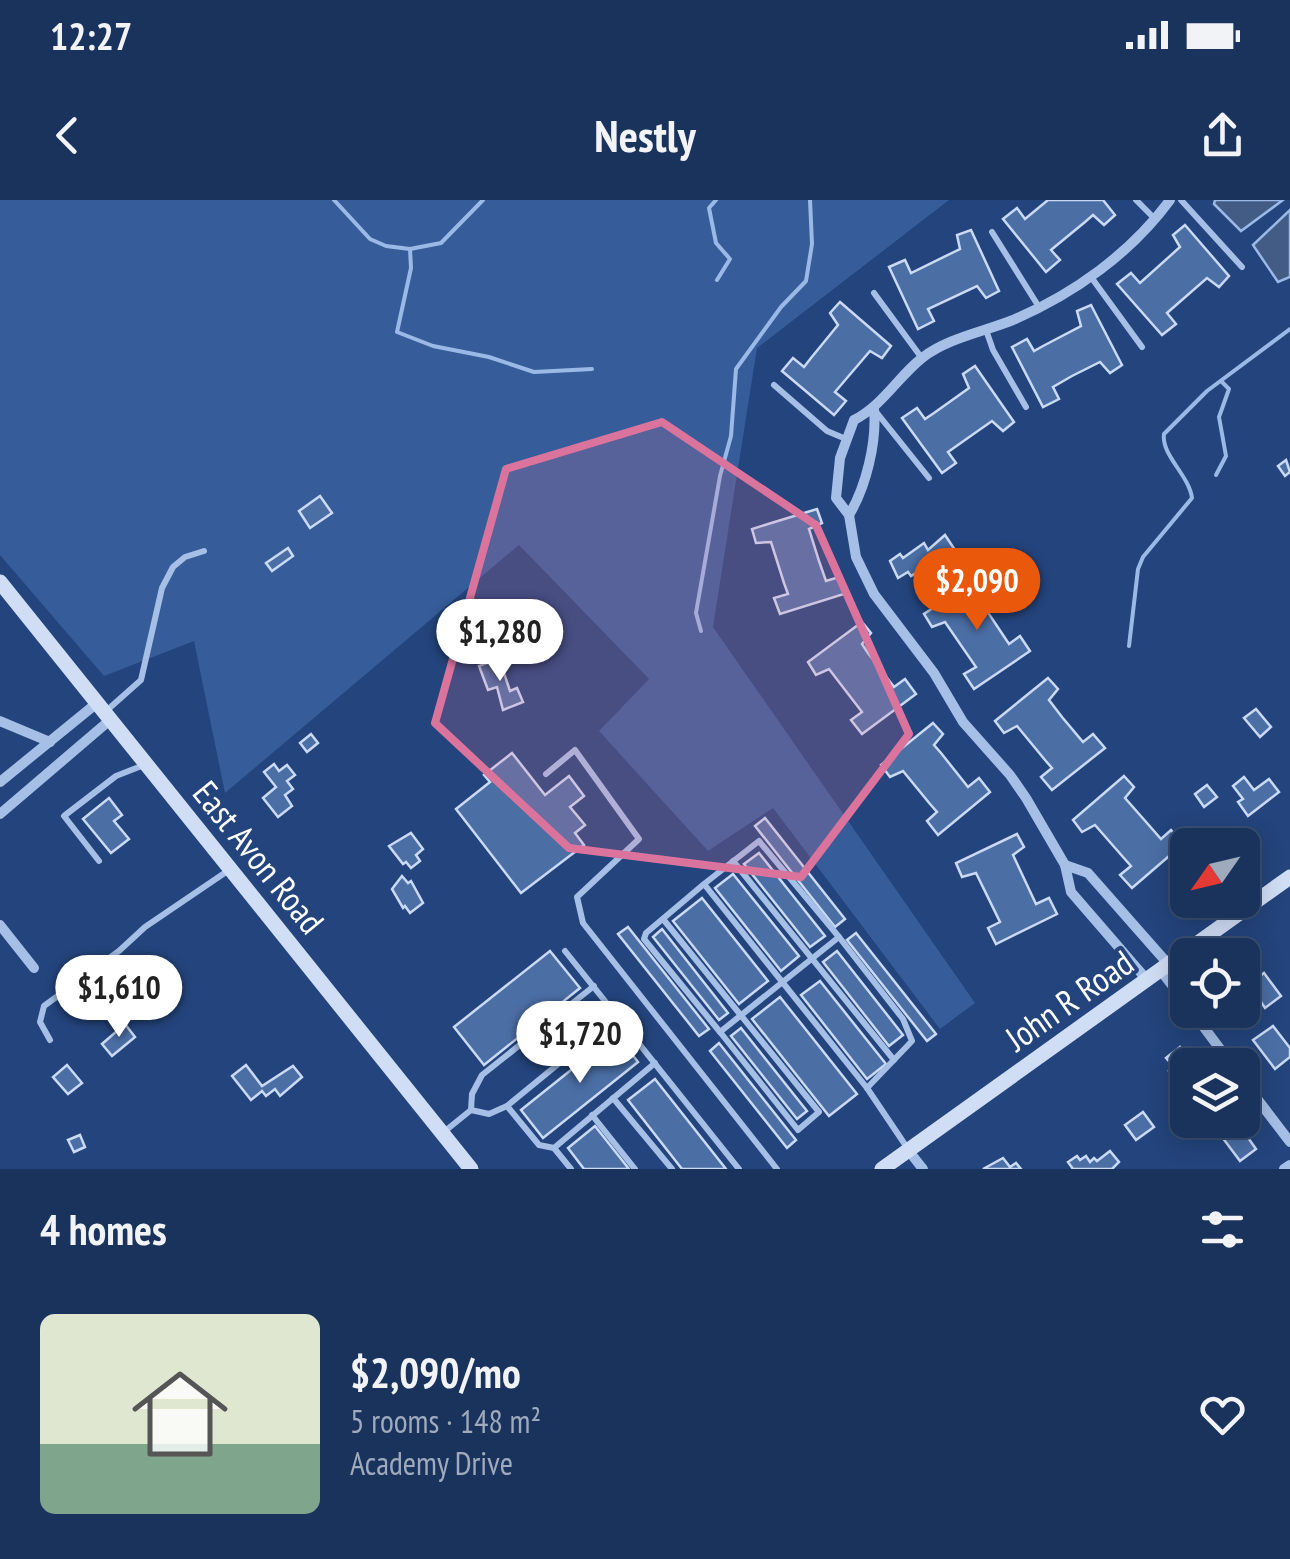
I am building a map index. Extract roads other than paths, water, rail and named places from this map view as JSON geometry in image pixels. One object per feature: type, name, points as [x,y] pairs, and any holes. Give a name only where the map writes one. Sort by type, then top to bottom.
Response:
[{"type":"main road","name":"East Avon Road","points":[[0,582],[471,1169]]},
{"type":"main road","name":"John R Road","points":[[882,1169],[1290,878]]},
{"type":"street","points":[[1160,973],[1071,892],[1065,865],[1010,775],[963,722],[934,673],[874,594],[856,557],[849,515],[836,498],[840,458],[854,420],[874,410],[922,358],[1039,308],[1090,276],[1156,220],[1170,200]]},
{"type":"street","points":[[849,515],[860,498],[875,427],[874,410]]},
{"type":"street","points":[[0,782],[50,742],[103,712]]},
{"type":"street","points":[[0,814],[103,712]]},
{"type":"street","points":[[0,721],[50,742]]},
{"type":"street","points":[[1065,865],[1088,874],[1170,985]]},
{"type":"street","points":[[0,926],[34,968]]},
{"type":"street","points":[[1204,1028],[1219,1048]]},
{"type":"street","points":[[1260,1103],[1290,1142]]},
{"type":"street","points":[[908,1150],[924,1169]]},
{"type":"lane","points":[[1136,200],[1156,220]]},
{"type":"lane","points":[[1181,200],[1242,267]]},
{"type":"lane","points":[[992,232],[1039,308]]},
{"type":"lane","points":[[1090,276],[1142,347]]},
{"type":"lane","points":[[874,294],[922,358]]},
{"type":"lane","points":[[986,330],[993,350],[1026,407]]},
{"type":"lane","points":[[774,385],[827,431],[847,440]]},
{"type":"lane","points":[[874,410],[929,478]]},
{"type":"lane","points":[[103,712],[141,680],[162,588],[173,567],[204,550]]},
{"type":"lane","points":[[546,774],[575,750],[639,840],[577,897],[584,923],[777,1169]]},
{"type":"lane","points":[[99,861],[64,816],[116,776],[145,764]]},
{"type":"lane","points":[[663,919],[819,1112],[798,1130],[644,939],[646,933],[704,884],[758,841],[903,1019],[912,1041],[867,1088]]},
{"type":"lane","points":[[734,860],[894,1060]]},
{"type":"lane","points":[[50,1040],[40,1022],[44,1006],[119,951],[145,926],[230,869]]},
{"type":"lane","points":[[704,884],[867,1088],[908,1150]]},
{"type":"lane","points":[[720,1032],[839,937]]},
{"type":"lane","points":[[565,951],[739,1169]]},
{"type":"lane","points":[[442,1134],[471,1110],[472,1094],[482,1075],[594,986]]},
{"type":"lane","points":[[471,1110],[488,1114],[507,1106],[617,1016]]},
{"type":"lane","points":[[554,1148],[654,1063]]},
{"type":"lane","points":[[613,1098],[672,1169]]},
{"type":"lane","points":[[507,1106],[539,1146],[554,1148],[571,1169]]},
{"type":"lane","points":[[592,1115],[635,1169]]},
{"type":"waterway","points":[[334,200],[370,239],[410,249],[441,243],[483,200]]},
{"type":"waterway","points":[[716,200],[709,208],[716,243],[730,259],[717,280]]},
{"type":"waterway","points":[[701,631],[696,613],[720,476],[731,436],[736,369],[781,307],[806,281],[812,244],[810,200]]},
{"type":"waterway","points":[[410,249],[411,268],[397,332],[433,346],[489,357],[534,372],[592,369]]},
{"type":"waterway","points":[[1129,646],[1138,569],[1143,557],[1192,498],[1167,450],[1164,434],[1207,391],[1290,329]]},
{"type":"waterway","points":[[1216,475],[1226,456],[1219,417],[1229,389],[1221,381]]}]
